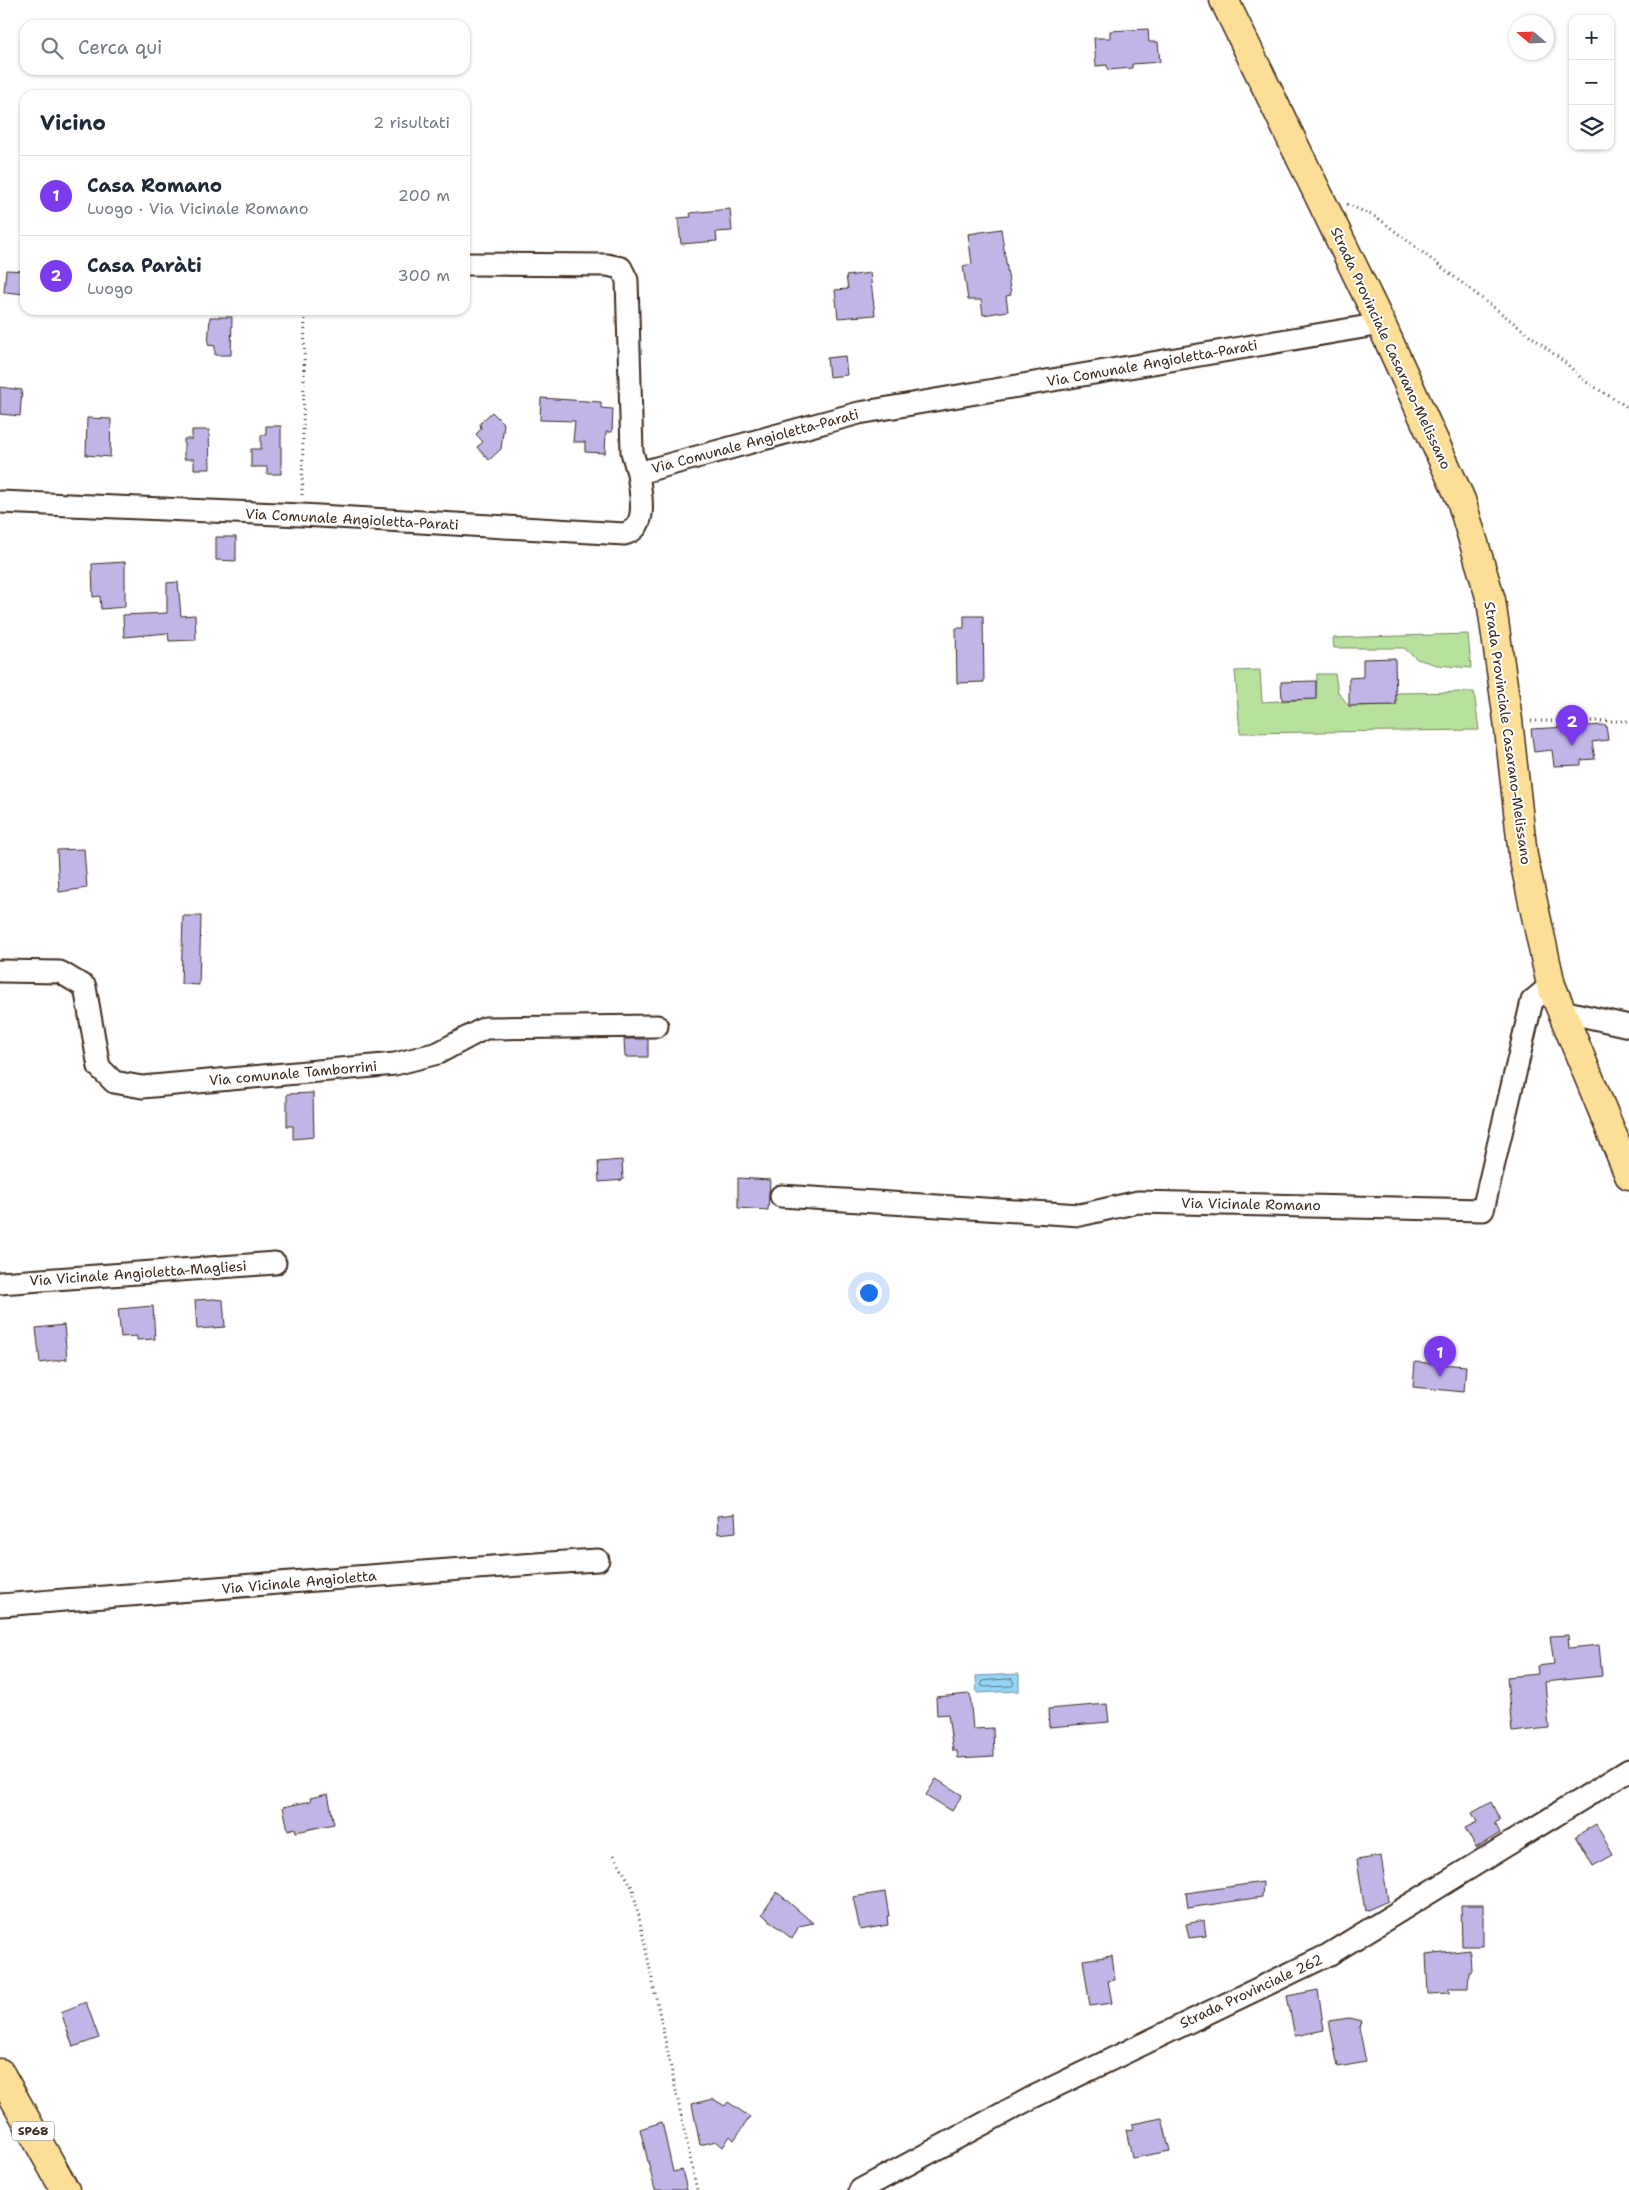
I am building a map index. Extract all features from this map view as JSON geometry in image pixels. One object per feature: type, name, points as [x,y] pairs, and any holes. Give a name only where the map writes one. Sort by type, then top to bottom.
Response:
[{"type":"main road","name":"Strada Provinciale Casarano-Melissano","points":[[1224,0],[1324,204],[1462,500],[1491,600],[1508,720],[1523,856],[1551,985],[1629,1175]]},
{"type":"main road","name":"SP68","points":[[0,2073],[65,2190]]},
{"type":"street","points":[[470,264],[607,265],[621,268],[627,280],[632,452],[638,473]]},
{"type":"street","name":"Via Comunale Angioletta-Parati","points":[[0,502],[302,515],[632,533],[638,525],[642,511],[638,473],[859,413],[1381,324]]},
{"type":"street","name":"Via comunale Tamborrini","points":[[0,971],[60,972],[85,987],[99,1067],[114,1082],[142,1087],[395,1064],[438,1053],[485,1028],[657,1026]]},
{"type":"street","name":"Via Vicinale Romano","points":[[780,1196],[1080,1215],[1138,1202],[1483,1210],[1532,1001],[1551,985]]},
{"type":"street","points":[[1562,1011],[1629,1026]]},
{"type":"street","name":"Via Vicinale Angioletta-Magliesi","points":[[0,1283],[275,1263]]},
{"type":"street","name":"Via Vicinale Angioletta","points":[[0,1605],[243,1587],[422,1570],[598,1560]]},
{"type":"street","name":"Strada Provinciale 262","points":[[860,2190],[1033,2097],[1328,1955],[1629,1770]]},
{"type":"path","points":[[1324,204],[1351,204],[1378,218],[1567,364],[1583,380],[1629,408]]},
{"type":"path","points":[[302,515],[305,315]]},
{"type":"path","points":[[1508,720],[1562,722],[1629,721]]},
{"type":"path","points":[[614,1855],[633,1889],[697,2190]]},
{"type":"green space","points":[[1468,634],[1471,668],[1437,665],[1417,659],[1404,648],[1334,648],[1333,638]]},
{"type":"green space","points":[[1260,670],[1262,702],[1316,699],[1317,674],[1335,674],[1338,692],[1349,706],[1396,705],[1396,693],[1474,692],[1479,730],[1240,733],[1235,671]]},
{"type":"water","points":[[1019,1674],[1019,1691],[977,1693],[976,1676]]},
{"type":"building","points":[[1148,29],[1149,42],[1158,42],[1160,62],[1132,64],[1132,68],[1108,70],[1107,65],[1096,66],[1094,38],[1110,38],[1110,31]]},
{"type":"building","points":[[730,209],[732,231],[716,232],[717,241],[681,244],[678,218],[691,217],[690,213]]},
{"type":"building","points":[[1001,229],[1011,295],[1006,296],[1008,311],[983,315],[981,300],[968,300],[963,266],[972,264],[968,234]]},
{"type":"building","points":[[6,270],[20,271],[20,294],[4,292]]},
{"type":"building","points":[[870,273],[875,315],[838,318],[835,290],[848,289],[846,276]]},
{"type":"building","points":[[210,317],[232,317],[231,355],[215,355],[215,346],[208,345]]},
{"type":"building","points":[[845,356],[847,375],[829,377],[827,358]]},
{"type":"building","points":[[0,387],[22,390],[20,416],[0,414]]},
{"type":"building","points":[[541,398],[601,402],[601,408],[613,409],[612,432],[606,432],[605,453],[585,452],[585,442],[573,442],[575,421],[540,420]]},
{"type":"building","points":[[492,412],[504,424],[501,449],[489,460],[477,447],[483,442],[476,434],[481,429],[480,423]]},
{"type":"building","points":[[87,418],[111,419],[110,457],[86,455]]},
{"type":"building","points":[[266,426],[281,426],[281,474],[267,474],[267,467],[251,467],[251,449],[261,449],[261,435],[266,435]]},
{"type":"building","points":[[192,430],[209,430],[210,469],[194,469],[194,459],[184,459],[184,439],[192,439]]},
{"type":"building","points":[[216,537],[236,537],[236,561],[216,560]]},
{"type":"building","points":[[125,562],[125,607],[101,609],[100,596],[93,597],[92,564]]},
{"type":"building","points":[[178,582],[181,616],[195,615],[196,640],[169,641],[168,633],[124,637],[123,615],[167,613],[167,583]]},
{"type":"building","points":[[964,616],[983,616],[984,682],[957,683],[956,628],[964,628]]},
{"type":"building","points":[[1395,658],[1396,705],[1349,706],[1349,678],[1363,677],[1363,659]]},
{"type":"building","points":[[1316,681],[1316,699],[1282,700],[1281,682]]},
{"type":"building","points":[[1606,725],[1608,740],[1592,742],[1595,759],[1581,760],[1581,765],[1554,766],[1552,750],[1534,752],[1531,729]]},
{"type":"building","points":[[84,849],[87,888],[59,892],[57,850]]},
{"type":"building","points":[[183,916],[201,916],[199,985],[181,984]]},
{"type":"building","points":[[624,1039],[648,1039],[648,1057],[625,1057]]},
{"type":"building","points":[[313,1093],[314,1137],[293,1139],[293,1126],[287,1126],[287,1094]]},
{"type":"building","points":[[622,1160],[623,1180],[599,1182],[598,1162]]},
{"type":"building","points":[[738,1178],[770,1180],[768,1210],[738,1208]]},
{"type":"building","points":[[195,1300],[223,1300],[225,1327],[197,1329]]},
{"type":"building","points":[[153,1306],[155,1339],[137,1340],[137,1336],[121,1337],[118,1309]]},
{"type":"building","points":[[64,1325],[67,1359],[40,1363],[36,1328]]},
{"type":"building","points":[[1415,1362],[1466,1366],[1464,1392],[1413,1387]]},
{"type":"building","points":[[735,1514],[736,1532],[718,1534],[717,1516]]},
{"type":"building","points":[[1568,1635],[1569,1648],[1599,1645],[1602,1676],[1545,1682],[1549,1728],[1512,1732],[1507,1677],[1538,1674],[1537,1666],[1554,1664],[1550,1636]]},
{"type":"building","points":[[970,1694],[973,1729],[993,1728],[994,1756],[958,1758],[957,1751],[953,1751],[948,1714],[937,1715],[936,1697]]},
{"type":"building","points":[[1107,1704],[1109,1722],[1049,1727],[1048,1709]]},
{"type":"building","points":[[936,1779],[962,1795],[952,1811],[926,1795]]},
{"type":"building","points":[[328,1794],[334,1824],[296,1832],[295,1828],[288,1830],[283,1807],[311,1801],[310,1798]]},
{"type":"building","points":[[1491,1802],[1500,1820],[1495,1823],[1500,1833],[1476,1848],[1465,1828],[1477,1822],[1472,1813]]},
{"type":"building","points":[[1596,1824],[1613,1855],[1593,1866],[1576,1836]]},
{"type":"building","points":[[1381,1856],[1388,1901],[1365,1911],[1357,1860]]},
{"type":"building","points":[[1263,1882],[1262,1897],[1188,1908],[1186,1893]]},
{"type":"building","points":[[777,1892],[813,1923],[799,1926],[792,1939],[762,1914]]},
{"type":"building","points":[[885,1892],[889,1916],[887,1916],[888,1925],[860,1930],[853,1897]]},
{"type":"building","points":[[1461,1905],[1483,1905],[1483,1946],[1462,1946]]},
{"type":"building","points":[[1204,1920],[1206,1936],[1189,1938],[1186,1924]]},
{"type":"building","points":[[1470,1950],[1471,1972],[1469,1972],[1468,1988],[1449,1988],[1449,1993],[1428,1994],[1426,1955]]},
{"type":"building","points":[[1112,1956],[1115,1980],[1108,1981],[1112,2003],[1090,2006],[1083,1960]]},
{"type":"building","points":[[1318,1990],[1324,2030],[1295,2036],[1287,1996]]},
{"type":"building","points":[[86,2002],[99,2038],[73,2047],[61,2012]]},
{"type":"building","points":[[1349,2018],[1361,2021],[1359,2027],[1366,2062],[1338,2067],[1329,2021]]},
{"type":"building","points":[[713,2099],[725,2106],[728,2102],[750,2117],[734,2140],[730,2136],[723,2147],[716,2141],[700,2145],[692,2104]]},
{"type":"building","points":[[1162,2118],[1170,2151],[1132,2158],[1126,2130],[1133,2129],[1132,2124]]},
{"type":"building","points":[[662,2122],[673,2172],[682,2170],[687,2190],[655,2190],[640,2129]]},
{"type":"place","name":"Casa Paràti","points":[[1572,746]]},
{"type":"place","name":"Casa Romano","points":[[1440,1377]]}]
